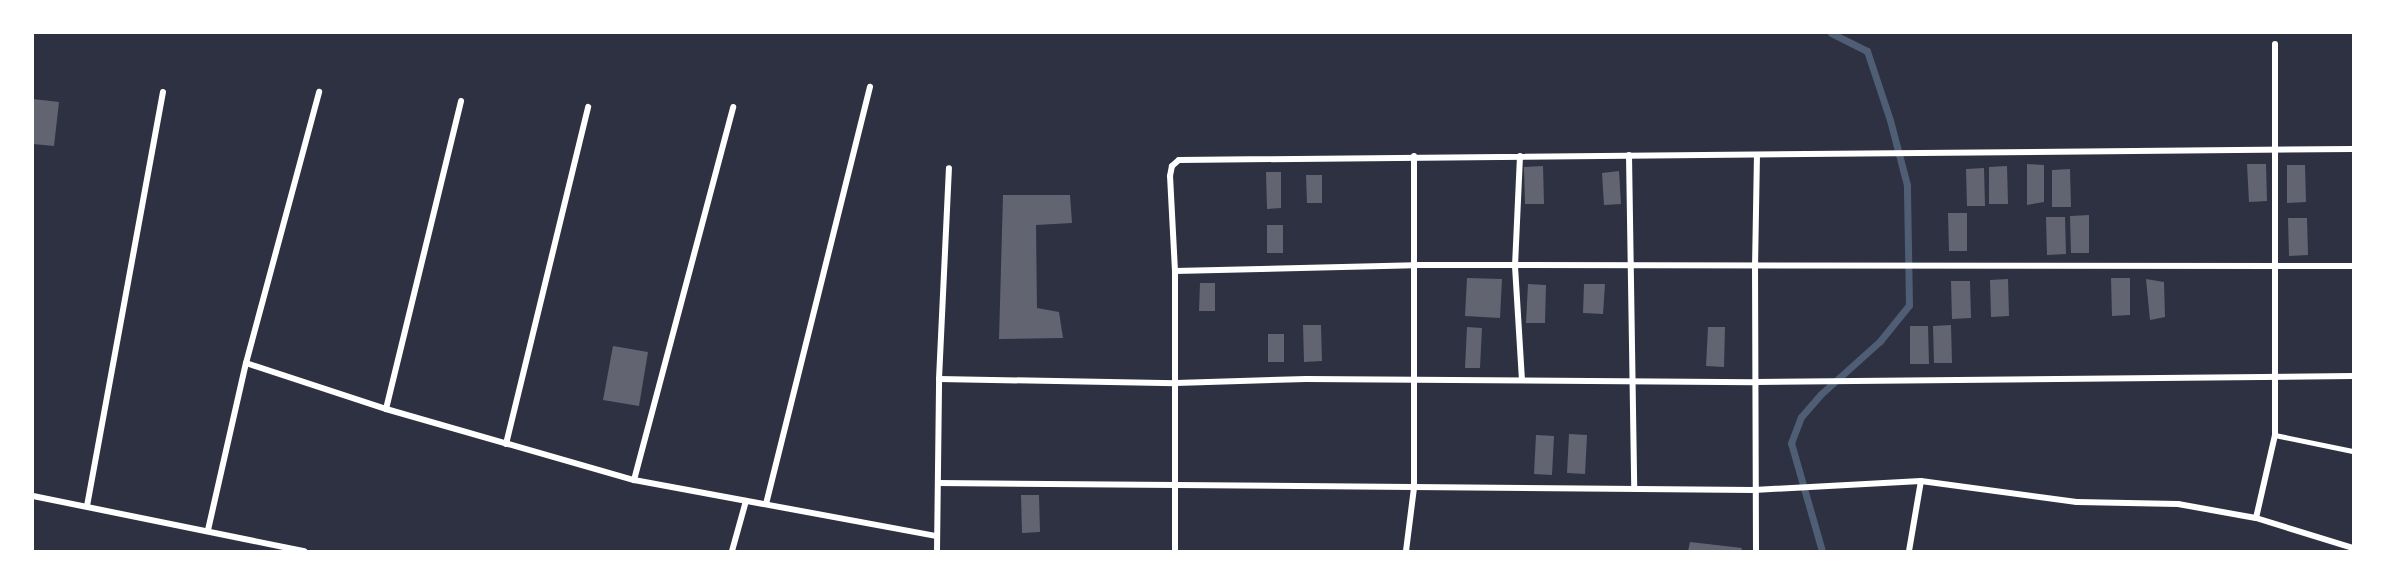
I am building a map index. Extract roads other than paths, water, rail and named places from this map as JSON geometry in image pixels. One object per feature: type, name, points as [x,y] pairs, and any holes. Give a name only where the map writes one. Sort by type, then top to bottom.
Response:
[{"type":"street","points":[[2256,518],[2275,435],[2275,44]]},
{"type":"street","points":[[766,504],[870,87]]},
{"type":"street","points":[[87,506],[163,92]]},
{"type":"street","points":[[208,530],[246,363],[319,92]]},
{"type":"street","points":[[386,409],[461,101]]},
{"type":"street","points":[[506,444],[588,107]]},
{"type":"street","points":[[634,480],[733,107]]},
{"type":"street","points":[[1175,551],[1175,271],[1170,176],[1172,166],[1179,160],[1414,156],[1757,156],[2353,148]]},
{"type":"street","points":[[1406,551],[1414,488],[1414,156]]},
{"type":"street","points":[[1520,156],[1515,266],[1522,380]]},
{"type":"street","points":[[1629,156],[1634,488]]},
{"type":"street","points":[[1756,551],[1754,490],[1757,156]]},
{"type":"street","points":[[937,551],[939,380],[949,168]]},
{"type":"street","points":[[1175,271],[1414,266],[2353,266]]},
{"type":"street","points":[[246,363],[386,409],[634,480],[937,536]]},
{"type":"street","points":[[939,380],[1176,383],[1414,380],[1755,382],[2353,375]]},
{"type":"street","points":[[938,483],[1176,487],[1754,490],[1921,482],[2076,502],[2178,504],[2256,518],[2353,548]]},
{"type":"street","points":[[1909,551],[1921,482]]},
{"type":"street","points":[[33,496],[208,530],[269,547],[304,551]]},
{"type":"street","points":[[732,551],[746,501]]},
{"type":"lane","points":[[2275,435],[2353,451]]},
{"type":"waterway","points":[[1822,551],[1791,443],[1801,417],[1821,394],[1880,341],[1909,305],[1907,185],[1890,120],[1867,51],[1831,33]]}]
